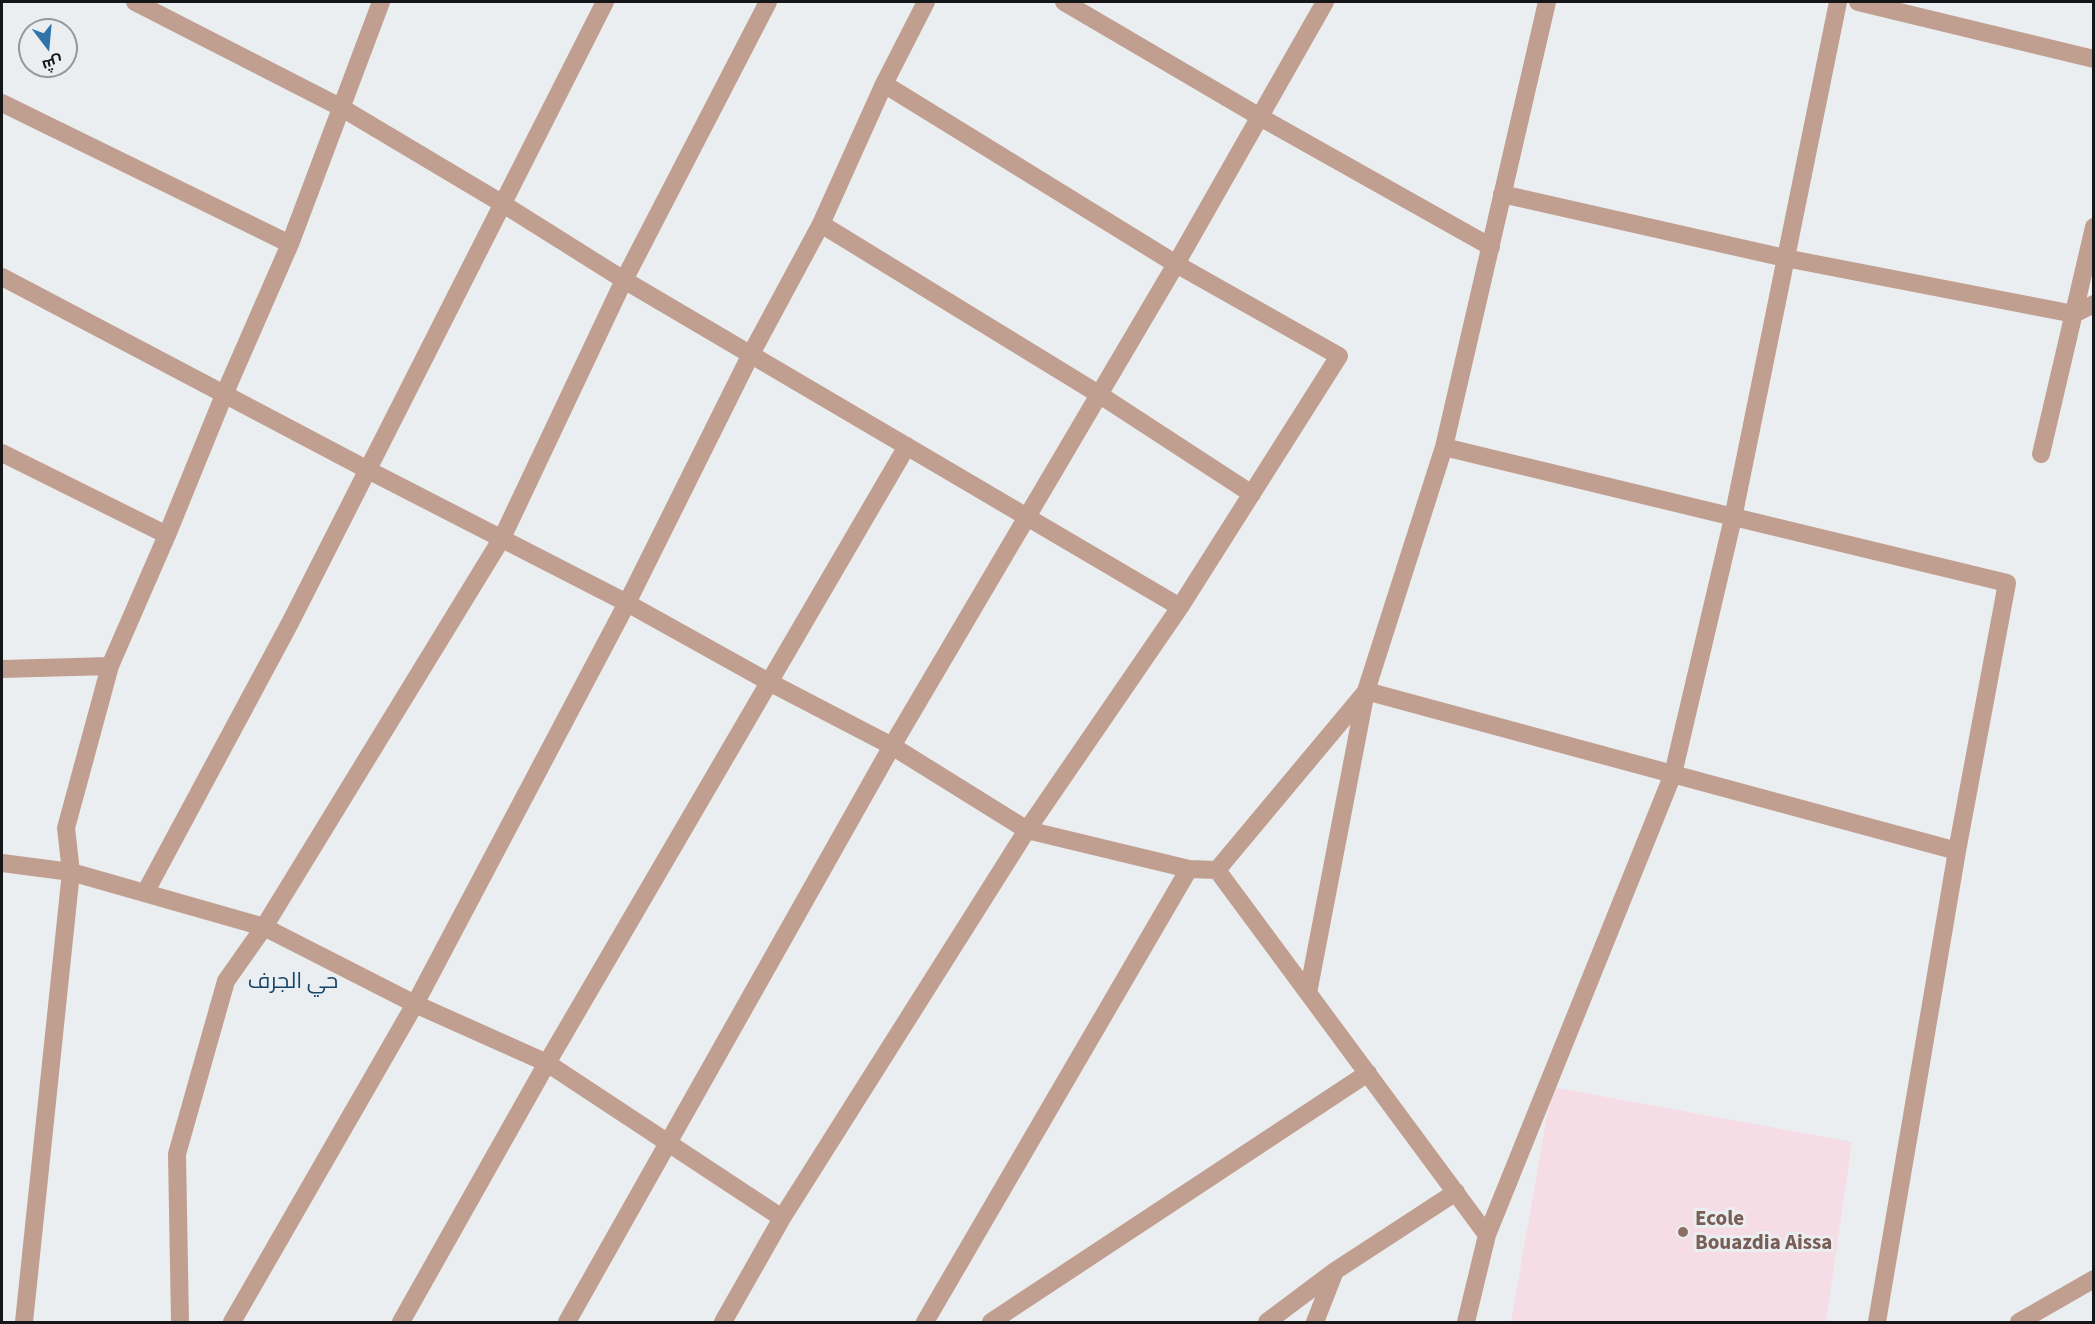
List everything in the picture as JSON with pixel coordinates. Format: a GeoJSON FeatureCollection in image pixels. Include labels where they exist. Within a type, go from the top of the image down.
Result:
{"type":"FeatureCollection","features":[{"type":"Feature","properties":{"kind":"street"},"geometry":{"type":"LineString","coordinates":[[135,2],[342,108],[503,204],[624,280],[1180,607]]}},
{"type":"Feature","properties":{"kind":"street"},"geometry":{"type":"LineString","coordinates":[[24,1323],[71,872],[66,828],[110,666],[290,244],[381,2]]}},
{"type":"Feature","properties":{"kind":"street"},"geometry":{"type":"LineString","coordinates":[[145,893],[290,623],[605,2]]}},
{"type":"Feature","properties":{"kind":"street"},"geometry":{"type":"LineString","coordinates":[[180,1323],[177,1154],[226,981],[264,927],[502,538],[624,280],[768,2]]}},
{"type":"Feature","properties":{"kind":"street"},"geometry":{"type":"LineString","coordinates":[[232,1323],[415,1004],[627,603],[751,354],[820,224],[884,84],[926,2]]}},
{"type":"Feature","properties":{"kind":"street"},"geometry":{"type":"LineString","coordinates":[[1064,2],[1260,117],[1491,247]]}},
{"type":"Feature","properties":{"kind":"street"},"geometry":{"type":"LineString","coordinates":[[567,1323],[892,746],[1100,395],[1325,2]]}},
{"type":"Feature","properties":{"kind":"street"},"geometry":{"type":"LineString","coordinates":[[1308,993],[1366,692],[1444,447],[1547,2]]}},
{"type":"Feature","properties":{"kind":"street"},"geometry":{"type":"LineString","coordinates":[[1466,1323],[1488,1235],[1672,774],[1733,518],[1838,2]]}},
{"type":"Feature","properties":{"kind":"street"},"geometry":{"type":"LineString","coordinates":[[1858,2],[2094,59]]}},
{"type":"Feature","properties":{"kind":"street"},"geometry":{"type":"LineString","coordinates":[[723,1323],[782,1218],[1027,830],[1180,607],[1340,356],[1176,264],[884,84]]}},
{"type":"Feature","properties":{"kind":"street"},"geometry":{"type":"LineString","coordinates":[[2,103],[290,244]]}},
{"type":"Feature","properties":{"kind":"street"},"geometry":{"type":"LineString","coordinates":[[1503,194],[1785,258],[2074,314],[2094,304]]}},
{"type":"Feature","properties":{"kind":"street"},"geometry":{"type":"LineString","coordinates":[[820,224],[1100,395],[1252,494]]}},
{"type":"Feature","properties":{"kind":"street"},"geometry":{"type":"LineString","coordinates":[[2041,454],[2094,227]]}},
{"type":"Feature","properties":{"kind":"street"},"geometry":{"type":"LineString","coordinates":[[2,277],[224,395],[627,603],[769,682],[892,746],[1027,830],[1189,869],[1217,870]]}},
{"type":"Feature","properties":{"kind":"street"},"geometry":{"type":"LineString","coordinates":[[401,1323],[546,1063],[907,446]]}},
{"type":"Feature","properties":{"kind":"street"},"geometry":{"type":"LineString","coordinates":[[1444,447],[2007,583],[1958,851],[1877,1323]]}},
{"type":"Feature","properties":{"kind":"street"},"geometry":{"type":"LineString","coordinates":[[2,453],[167,535]]}},
{"type":"Feature","properties":{"kind":"street"},"geometry":{"type":"LineString","coordinates":[[2,669],[110,666]]}},
{"type":"Feature","properties":{"kind":"street"},"geometry":{"type":"LineString","coordinates":[[1366,692],[1958,851]]}},
{"type":"Feature","properties":{"kind":"street"},"geometry":{"type":"LineString","coordinates":[[1217,870],[1366,692]]}},
{"type":"Feature","properties":{"kind":"street"},"geometry":{"type":"LineString","coordinates":[[2,863],[71,872],[264,927],[415,1004],[546,1063],[782,1218]]}},
{"type":"Feature","properties":{"kind":"street"},"geometry":{"type":"LineString","coordinates":[[925,1323],[1189,869]]}},
{"type":"Feature","properties":{"kind":"street"},"geometry":{"type":"LineString","coordinates":[[1217,870],[1488,1235]]}},
{"type":"Feature","properties":{"kind":"street"},"geometry":{"type":"LineString","coordinates":[[991,1323],[1368,1073]]}},
{"type":"Feature","properties":{"kind":"street"},"geometry":{"type":"LineString","coordinates":[[1267,1323],[1335,1271],[1456,1192]]}},
{"type":"Feature","properties":{"kind":"street"},"geometry":{"type":"LineString","coordinates":[[1315,1323],[1335,1271]]}},
{"type":"Feature","properties":{"kind":"street"},"geometry":{"type":"LineString","coordinates":[[2019,1323],[2094,1279]]}},
{"type":"Feature","properties":{"kind":"shaded area","name":"Ecole Bouazdia Aissa"},"geometry":{"type":"Polygon","coordinates":[[[1552,1087],[1852,1142],[1826,1322],[1511,1322],[1552,1087]]]}},
{"type":"Feature","properties":{"kind":"place","name":"Ecole Bouazdia Aissa"},"geometry":{"type":"Point","coordinates":[1683,1232]}},
{"type":"Feature","properties":{"kind":"district","name":"حي الجرف"},"geometry":{"type":"Point","coordinates":[293,983]}}]}
